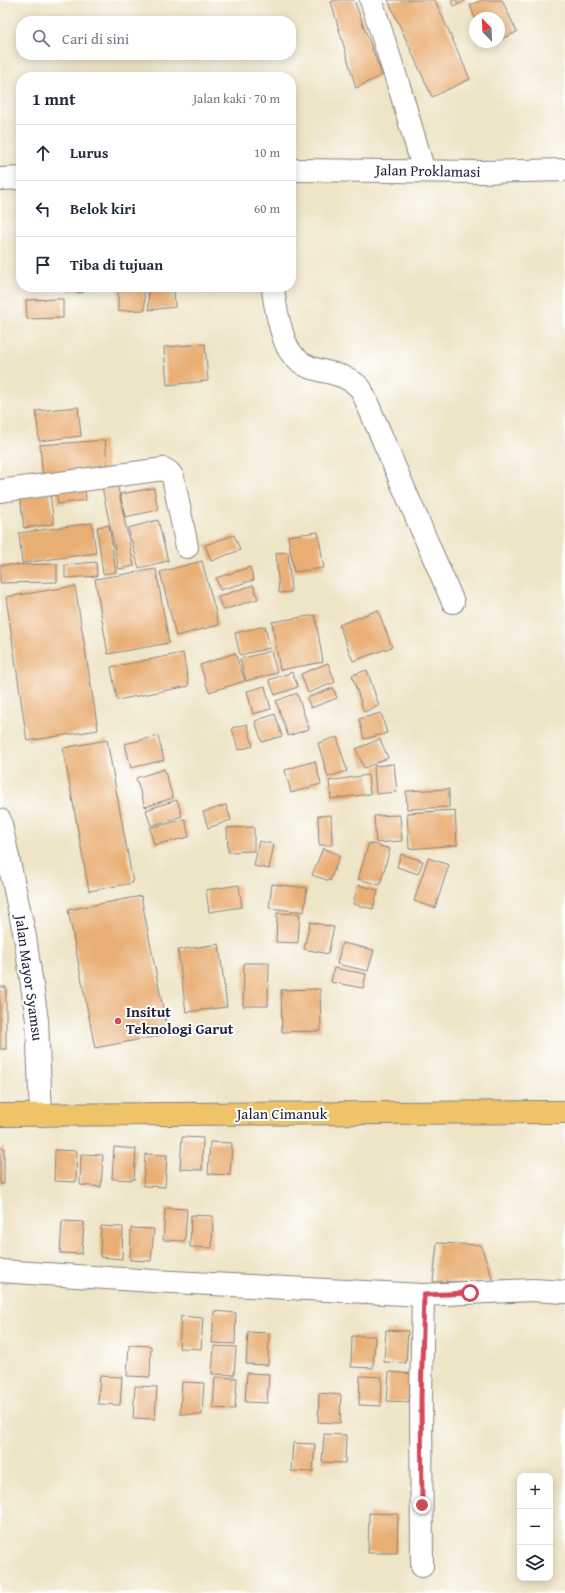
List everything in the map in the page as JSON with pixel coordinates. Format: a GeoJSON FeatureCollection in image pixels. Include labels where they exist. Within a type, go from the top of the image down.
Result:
{"type":"FeatureCollection","features":[{"type":"Feature","properties":{"kind":"main road","name":"Jalan Cimanuk"},"geometry":{"type":"LineString","coordinates":[[0,1115],[565,1112]]}},
{"type":"Feature","properties":{"kind":"street"},"geometry":{"type":"LineString","coordinates":[[371,0],[424,171]]}},
{"type":"Feature","properties":{"kind":"street","name":"Jalan Proklamasi"},"geometry":{"type":"LineString","coordinates":[[296,170],[481,172],[565,170]]}},
{"type":"Feature","properties":{"kind":"street"},"geometry":{"type":"LineString","coordinates":[[0,179],[16,178]]}},
{"type":"Feature","properties":{"kind":"street"},"geometry":{"type":"LineString","coordinates":[[273,292],[281,331],[291,354],[308,367],[347,377],[361,389],[453,602]]}},
{"type":"Feature","properties":{"kind":"street"},"geometry":{"type":"LineString","coordinates":[[0,491],[164,469],[169,472],[172,478],[187,547]]}},
{"type":"Feature","properties":{"kind":"street","name":"Jalan Mayor Syamsu"},"geometry":{"type":"LineString","coordinates":[[0,820],[25,938],[38,1020],[41,1115]]}},
{"type":"Feature","properties":{"kind":"street"},"geometry":{"type":"LineString","coordinates":[[0,1271],[153,1282],[424,1295],[533,1290],[565,1292]]}},
{"type":"Feature","properties":{"kind":"street"},"geometry":{"type":"LineString","coordinates":[[422,1566],[421,1398],[424,1295]]}},
{"type":"Feature","properties":{"kind":"building"},"geometry":{"type":"Polygon","coordinates":[[[336,0],[354,0],[382,75],[356,88],[331,2],[336,0]]]}},
{"type":"Feature","properties":{"kind":"building"},"geometry":{"type":"Polygon","coordinates":[[[388,0],[435,0],[470,79],[432,97],[388,0]]]}},
{"type":"Feature","properties":{"kind":"building"},"geometry":{"type":"Polygon","coordinates":[[[451,0],[467,0],[454,6],[451,0]]]}},
{"type":"Feature","properties":{"kind":"building"},"geometry":{"type":"Polygon","coordinates":[[[482,0],[502,0],[517,32],[505,37],[505,12],[473,12],[470,5],[482,0]]]}},
{"type":"Feature","properties":{"kind":"building"},"geometry":{"type":"Polygon","coordinates":[[[118,292],[144,292],[145,310],[118,311],[118,292]]]}},
{"type":"Feature","properties":{"kind":"building"},"geometry":{"type":"Polygon","coordinates":[[[148,292],[174,292],[175,307],[149,310],[148,292]]]}},
{"type":"Feature","properties":{"kind":"building"},"geometry":{"type":"Polygon","coordinates":[[[63,299],[63,318],[27,319],[26,300],[63,299]]]}},
{"type":"Feature","properties":{"kind":"building"},"geometry":{"type":"Polygon","coordinates":[[[205,344],[208,381],[167,385],[164,347],[205,344]]]}},
{"type":"Feature","properties":{"kind":"building"},"geometry":{"type":"Polygon","coordinates":[[[78,407],[81,436],[39,441],[36,411],[78,407]]]}},
{"type":"Feature","properties":{"kind":"building"},"geometry":{"type":"Polygon","coordinates":[[[105,440],[108,474],[43,480],[40,445],[105,440]]]}},
{"type":"Feature","properties":{"kind":"building"},"geometry":{"type":"Polygon","coordinates":[[[117,483],[134,566],[119,569],[102,487],[117,483]]]}},
{"type":"Feature","properties":{"kind":"building"},"geometry":{"type":"Polygon","coordinates":[[[85,488],[86,500],[58,504],[56,491],[85,488]]]}},
{"type":"Feature","properties":{"kind":"building"},"geometry":{"type":"Polygon","coordinates":[[[154,488],[158,510],[125,517],[120,494],[154,488]]]}},
{"type":"Feature","properties":{"kind":"building"},"geometry":{"type":"Polygon","coordinates":[[[50,493],[54,524],[24,528],[20,497],[50,493]]]}},
{"type":"Feature","properties":{"kind":"building"},"geometry":{"type":"Polygon","coordinates":[[[158,520],[168,561],[139,568],[128,528],[158,520]]]}},
{"type":"Feature","properties":{"kind":"building"},"geometry":{"type":"Polygon","coordinates":[[[92,523],[96,553],[22,563],[19,533],[92,523]]]}},
{"type":"Feature","properties":{"kind":"building"},"geometry":{"type":"Polygon","coordinates":[[[109,525],[116,572],[103,574],[97,527],[109,525]]]}},
{"type":"Feature","properties":{"kind":"building"},"geometry":{"type":"Polygon","coordinates":[[[318,532],[324,568],[294,572],[288,536],[318,532]]]}},
{"type":"Feature","properties":{"kind":"building"},"geometry":{"type":"Polygon","coordinates":[[[234,535],[240,550],[211,561],[205,545],[234,535]]]}},
{"type":"Feature","properties":{"kind":"building"},"geometry":{"type":"Polygon","coordinates":[[[288,552],[291,592],[279,593],[276,553],[288,552]]]}},
{"type":"Feature","properties":{"kind":"building"},"geometry":{"type":"Polygon","coordinates":[[[202,561],[219,625],[176,636],[160,572],[202,561]]]}},
{"type":"Feature","properties":{"kind":"building"},"geometry":{"type":"Polygon","coordinates":[[[96,562],[97,576],[65,578],[65,565],[96,562]]]}},
{"type":"Feature","properties":{"kind":"building"},"geometry":{"type":"Polygon","coordinates":[[[57,564],[57,582],[0,583],[0,565],[57,564]]]}},
{"type":"Feature","properties":{"kind":"building"},"geometry":{"type":"Polygon","coordinates":[[[250,567],[254,580],[220,590],[216,578],[250,567]]]}},
{"type":"Feature","properties":{"kind":"building"},"geometry":{"type":"Polygon","coordinates":[[[156,569],[169,643],[108,654],[95,579],[156,569]]]}},
{"type":"Feature","properties":{"kind":"building"},"geometry":{"type":"Polygon","coordinates":[[[253,585],[258,599],[223,610],[218,597],[253,585]]]}},
{"type":"Feature","properties":{"kind":"building"},"geometry":{"type":"Polygon","coordinates":[[[75,586],[98,730],[27,741],[6,597],[75,586]]]}},
{"type":"Feature","properties":{"kind":"building"},"geometry":{"type":"Polygon","coordinates":[[[378,610],[392,647],[353,661],[339,625],[378,610]]]}},
{"type":"Feature","properties":{"kind":"building"},"geometry":{"type":"Polygon","coordinates":[[[315,615],[323,662],[280,670],[272,622],[315,615]]]}},
{"type":"Feature","properties":{"kind":"building"},"geometry":{"type":"Polygon","coordinates":[[[265,626],[270,648],[240,655],[235,633],[265,626]]]}},
{"type":"Feature","properties":{"kind":"building"},"geometry":{"type":"Polygon","coordinates":[[[271,651],[277,673],[246,681],[240,659],[271,651]]]}},
{"type":"Feature","properties":{"kind":"building"},"geometry":{"type":"Polygon","coordinates":[[[183,653],[189,686],[117,700],[111,667],[183,653]]]}},
{"type":"Feature","properties":{"kind":"building"},"geometry":{"type":"Polygon","coordinates":[[[235,653],[245,681],[209,692],[200,665],[235,653]]]}},
{"type":"Feature","properties":{"kind":"building"},"geometry":{"type":"Polygon","coordinates":[[[328,663],[335,682],[308,693],[301,674],[328,663]]]}},
{"type":"Feature","properties":{"kind":"building"},"geometry":{"type":"Polygon","coordinates":[[[367,670],[379,706],[364,712],[352,675],[367,670]]]}},
{"type":"Feature","properties":{"kind":"building"},"geometry":{"type":"Polygon","coordinates":[[[292,672],[298,687],[275,695],[269,680],[292,672]]]}},
{"type":"Feature","properties":{"kind":"building"},"geometry":{"type":"Polygon","coordinates":[[[265,686],[271,709],[253,714],[247,691],[265,686]]]}},
{"type":"Feature","properties":{"kind":"building"},"geometry":{"type":"Polygon","coordinates":[[[333,688],[337,698],[311,708],[307,698],[333,688]]]}},
{"type":"Feature","properties":{"kind":"building"},"geometry":{"type":"Polygon","coordinates":[[[297,693],[309,729],[288,736],[276,701],[297,693]]]}},
{"type":"Feature","properties":{"kind":"building"},"geometry":{"type":"Polygon","coordinates":[[[381,713],[387,733],[364,739],[359,719],[381,713]]]}},
{"type":"Feature","properties":{"kind":"building"},"geometry":{"type":"Polygon","coordinates":[[[275,714],[282,736],[262,742],[255,721],[275,714]]]}},
{"type":"Feature","properties":{"kind":"building"},"geometry":{"type":"Polygon","coordinates":[[[247,724],[253,746],[238,750],[232,728],[247,724]]]}},
{"type":"Feature","properties":{"kind":"building"},"geometry":{"type":"Polygon","coordinates":[[[158,736],[164,760],[131,768],[125,744],[158,736]]]}},
{"type":"Feature","properties":{"kind":"building"},"geometry":{"type":"Polygon","coordinates":[[[337,737],[347,771],[328,777],[318,743],[337,737]]]}},
{"type":"Feature","properties":{"kind":"building"},"geometry":{"type":"Polygon","coordinates":[[[380,739],[388,758],[364,768],[356,749],[380,739]]]}},
{"type":"Feature","properties":{"kind":"building"},"geometry":{"type":"Polygon","coordinates":[[[107,740],[133,883],[89,891],[63,748],[107,740]]]}},
{"type":"Feature","properties":{"kind":"building"},"geometry":{"type":"Polygon","coordinates":[[[315,761],[321,784],[291,793],[285,770],[315,761]]]}},
{"type":"Feature","properties":{"kind":"building"},"geometry":{"type":"Polygon","coordinates":[[[394,764],[397,792],[376,794],[374,766],[394,764]]]}},
{"type":"Feature","properties":{"kind":"building"},"geometry":{"type":"Polygon","coordinates":[[[164,769],[173,798],[145,807],[136,778],[164,769]]]}},
{"type":"Feature","properties":{"kind":"building"},"geometry":{"type":"Polygon","coordinates":[[[368,775],[370,794],[331,799],[329,781],[368,775]]]}},
{"type":"Feature","properties":{"kind":"building"},"geometry":{"type":"Polygon","coordinates":[[[449,789],[449,807],[407,809],[406,791],[449,789]]]}},
{"type":"Feature","properties":{"kind":"building"},"geometry":{"type":"Polygon","coordinates":[[[177,800],[182,816],[151,826],[146,810],[177,800]]]}},
{"type":"Feature","properties":{"kind":"building"},"geometry":{"type":"Polygon","coordinates":[[[226,805],[231,820],[208,828],[203,812],[226,805]]]}},
{"type":"Feature","properties":{"kind":"building"},"geometry":{"type":"Polygon","coordinates":[[[455,810],[457,845],[409,849],[407,813],[455,810]]]}},
{"type":"Feature","properties":{"kind":"building"},"geometry":{"type":"Polygon","coordinates":[[[331,815],[332,845],[319,845],[318,816],[331,815]]]}},
{"type":"Feature","properties":{"kind":"building"},"geometry":{"type":"Polygon","coordinates":[[[400,815],[402,841],[376,843],[374,816],[400,815]]]}},
{"type":"Feature","properties":{"kind":"building"},"geometry":{"type":"Polygon","coordinates":[[[185,819],[189,837],[154,845],[150,828],[185,819]]]}},
{"type":"Feature","properties":{"kind":"building"},"geometry":{"type":"Polygon","coordinates":[[[254,827],[254,851],[228,852],[227,828],[254,827]]]}},
{"type":"Feature","properties":{"kind":"building"},"geometry":{"type":"Polygon","coordinates":[[[259,841],[274,844],[269,869],[254,866],[259,841]]]}},
{"type":"Feature","properties":{"kind":"building"},"geometry":{"type":"Polygon","coordinates":[[[369,843],[390,849],[380,885],[358,879],[369,843]]]}},
{"type":"Feature","properties":{"kind":"building"},"geometry":{"type":"Polygon","coordinates":[[[323,848],[340,855],[330,881],[312,875],[323,848]]]}},
{"type":"Feature","properties":{"kind":"building"},"geometry":{"type":"Polygon","coordinates":[[[401,854],[423,861],[418,874],[397,867],[401,854]]]}},
{"type":"Feature","properties":{"kind":"building"},"geometry":{"type":"Polygon","coordinates":[[[428,858],[449,865],[435,908],[414,901],[428,858]]]}},
{"type":"Feature","properties":{"kind":"building"},"geometry":{"type":"Polygon","coordinates":[[[272,884],[307,888],[304,912],[269,908],[272,884]]]}},
{"type":"Feature","properties":{"kind":"building"},"geometry":{"type":"Polygon","coordinates":[[[239,885],[242,907],[209,912],[206,890],[239,885]]]}},
{"type":"Feature","properties":{"kind":"building"},"geometry":{"type":"Polygon","coordinates":[[[358,885],[378,890],[373,909],[353,904],[358,885]]]}},
{"type":"Feature","properties":{"kind":"building"},"geometry":{"type":"Polygon","coordinates":[[[141,896],[168,1034],[95,1048],[68,910],[141,896]]]}},
{"type":"Feature","properties":{"kind":"building"},"geometry":{"type":"Polygon","coordinates":[[[277,913],[300,914],[298,943],[276,942],[277,913]]]}},
{"type":"Feature","properties":{"kind":"building"},"geometry":{"type":"Polygon","coordinates":[[[310,922],[334,927],[328,954],[304,949],[310,922]]]}},
{"type":"Feature","properties":{"kind":"building"},"geometry":{"type":"Polygon","coordinates":[[[342,943],[374,950],[368,971],[337,964],[342,943]]]}},
{"type":"Feature","properties":{"kind":"building"},"geometry":{"type":"Polygon","coordinates":[[[219,944],[227,1007],[186,1012],[178,950],[219,944]]]}},
{"type":"Feature","properties":{"kind":"building"},"geometry":{"type":"Polygon","coordinates":[[[244,963],[269,963],[268,1006],[243,1006],[244,963]]]}},
{"type":"Feature","properties":{"kind":"building"},"geometry":{"type":"Polygon","coordinates":[[[334,968],[366,974],[363,988],[331,982],[334,968]]]}},
{"type":"Feature","properties":{"kind":"building"},"geometry":{"type":"Polygon","coordinates":[[[0,987],[6,987],[6,1049],[0,1049],[0,987]]]}},
{"type":"Feature","properties":{"kind":"building"},"geometry":{"type":"Polygon","coordinates":[[[320,989],[321,1031],[282,1032],[281,990],[320,989]]]}},
{"type":"Feature","properties":{"kind":"building"},"geometry":{"type":"Polygon","coordinates":[[[182,1137],[203,1138],[202,1170],[180,1169],[182,1137]]]}},
{"type":"Feature","properties":{"kind":"building"},"geometry":{"type":"Polygon","coordinates":[[[210,1142],[232,1143],[230,1175],[208,1174],[210,1142]]]}},
{"type":"Feature","properties":{"kind":"building"},"geometry":{"type":"Polygon","coordinates":[[[114,1147],[136,1149],[134,1180],[112,1179],[114,1147]]]}},
{"type":"Feature","properties":{"kind":"building"},"geometry":{"type":"Polygon","coordinates":[[[0,1148],[4,1148],[4,1184],[0,1184],[0,1148]]]}},
{"type":"Feature","properties":{"kind":"building"},"geometry":{"type":"Polygon","coordinates":[[[55,1150],[77,1151],[76,1182],[54,1181],[55,1150]]]}},
{"type":"Feature","properties":{"kind":"building"},"geometry":{"type":"Polygon","coordinates":[[[81,1154],[103,1155],[101,1187],[80,1185],[81,1154]]]}},
{"type":"Feature","properties":{"kind":"building"},"geometry":{"type":"Polygon","coordinates":[[[145,1154],[167,1155],[165,1187],[143,1186],[145,1154]]]}},
{"type":"Feature","properties":{"kind":"building"},"geometry":{"type":"Polygon","coordinates":[[[165,1208],[187,1209],[185,1241],[163,1240],[165,1208]]]}},
{"type":"Feature","properties":{"kind":"building"},"geometry":{"type":"Polygon","coordinates":[[[191,1215],[213,1216],[212,1248],[190,1247],[191,1215]]]}},
{"type":"Feature","properties":{"kind":"building"},"geometry":{"type":"Polygon","coordinates":[[[62,1221],[84,1222],[82,1254],[60,1253],[62,1221]]]}},
{"type":"Feature","properties":{"kind":"building"},"geometry":{"type":"Polygon","coordinates":[[[101,1226],[123,1227],[122,1259],[100,1257],[101,1226]]]}},
{"type":"Feature","properties":{"kind":"building"},"geometry":{"type":"Polygon","coordinates":[[[131,1228],[154,1229],[151,1261],[130,1260],[131,1228]]]}},
{"type":"Feature","properties":{"kind":"building"},"geometry":{"type":"Polygon","coordinates":[[[437,1243],[481,1245],[493,1281],[433,1282],[437,1243]]]}},
{"type":"Feature","properties":{"kind":"building"},"geometry":{"type":"Polygon","coordinates":[[[214,1311],[236,1313],[235,1344],[212,1343],[214,1311]]]}},
{"type":"Feature","properties":{"kind":"building"},"geometry":{"type":"Polygon","coordinates":[[[181,1316],[203,1318],[201,1349],[179,1348],[181,1316]]]}},
{"type":"Feature","properties":{"kind":"building"},"geometry":{"type":"Polygon","coordinates":[[[386,1330],[408,1331],[406,1363],[384,1362],[386,1330]]]}},
{"type":"Feature","properties":{"kind":"building"},"geometry":{"type":"Polygon","coordinates":[[[248,1332],[269,1333],[268,1365],[246,1364],[248,1332]]]}},
{"type":"Feature","properties":{"kind":"building"},"geometry":{"type":"Polygon","coordinates":[[[352,1336],[375,1336],[373,1368],[351,1367],[352,1336]]]}},
{"type":"Feature","properties":{"kind":"building"},"geometry":{"type":"Polygon","coordinates":[[[129,1345],[151,1346],[150,1377],[127,1376],[129,1345]]]}},
{"type":"Feature","properties":{"kind":"building"},"geometry":{"type":"Polygon","coordinates":[[[214,1346],[236,1347],[234,1375],[212,1374],[214,1346]]]}},
{"type":"Feature","properties":{"kind":"building"},"geometry":{"type":"Polygon","coordinates":[[[389,1372],[411,1374],[409,1402],[387,1401],[389,1372]]]}},
{"type":"Feature","properties":{"kind":"building"},"geometry":{"type":"Polygon","coordinates":[[[247,1373],[269,1374],[267,1403],[245,1402],[247,1373]]]}},
{"type":"Feature","properties":{"kind":"building"},"geometry":{"type":"Polygon","coordinates":[[[100,1376],[122,1377],[120,1405],[98,1404],[100,1376]]]}},
{"type":"Feature","properties":{"kind":"building"},"geometry":{"type":"Polygon","coordinates":[[[360,1376],[382,1377],[381,1406],[359,1405],[360,1376]]]}},
{"type":"Feature","properties":{"kind":"building"},"geometry":{"type":"Polygon","coordinates":[[[215,1377],[237,1378],[235,1409],[213,1408],[215,1377]]]}},
{"type":"Feature","properties":{"kind":"building"},"geometry":{"type":"Polygon","coordinates":[[[182,1382],[204,1383],[202,1415],[180,1414],[182,1382]]]}},
{"type":"Feature","properties":{"kind":"building"},"geometry":{"type":"Polygon","coordinates":[[[135,1386],[157,1387],[155,1419],[133,1418],[135,1386]]]}},
{"type":"Feature","properties":{"kind":"building"},"geometry":{"type":"Polygon","coordinates":[[[319,1393],[341,1395],[340,1423],[318,1422],[319,1393]]]}},
{"type":"Feature","properties":{"kind":"building"},"geometry":{"type":"Polygon","coordinates":[[[324,1434],[346,1435],[345,1463],[322,1462],[324,1434]]]}},
{"type":"Feature","properties":{"kind":"building"},"geometry":{"type":"Polygon","coordinates":[[[293,1443],[315,1444],[313,1472],[291,1471],[293,1443]]]}},
{"type":"Feature","properties":{"kind":"building"},"geometry":{"type":"Polygon","coordinates":[[[369,1513],[398,1514],[397,1553],[368,1553],[369,1513]]]}},
{"type":"Feature","properties":{"kind":"place","name":"Insitut Teknologi Garut"},"geometry":{"type":"Point","coordinates":[118,1021]}},
{"type":"Feature","properties":{"kind":"route"},"geometry":{"type":"LineString","coordinates":[[422,1505],[421,1398],[424,1295],[470,1293]]}}]}
